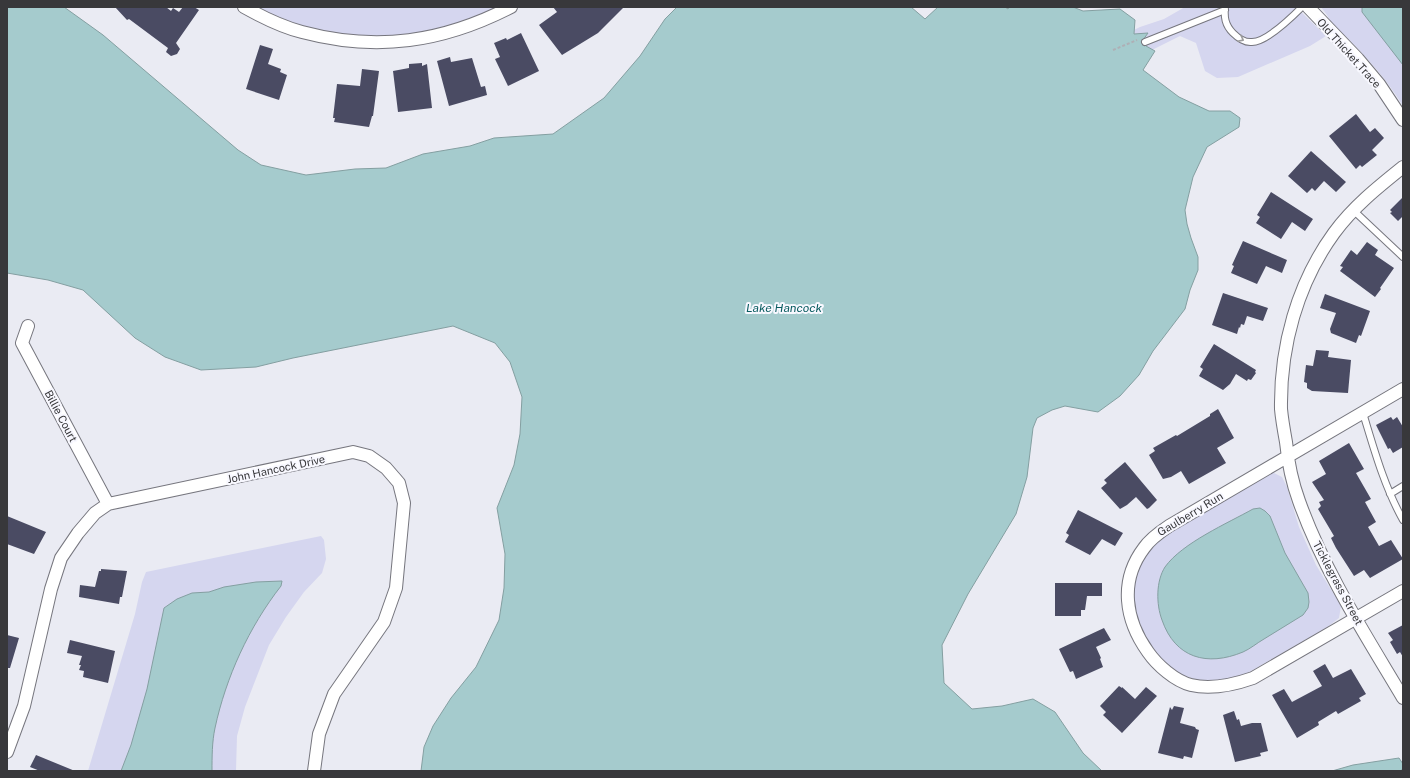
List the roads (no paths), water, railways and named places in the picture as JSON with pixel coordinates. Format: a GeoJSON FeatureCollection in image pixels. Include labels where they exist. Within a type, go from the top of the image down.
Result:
{"type":"FeatureCollection","features":[{"type":"Feature","properties":{"kind":"street"},"geometry":{"type":"LineString","coordinates":[[244,7],[268,20],[301,32],[334,39],[364,42],[400,42],[462,29],[511,7]]}},
{"type":"Feature","properties":{"kind":"street","name":"Old Thicket Trace"},"geometry":{"type":"LineString","coordinates":[[1308,7],[1358,59],[1379,84],[1403,120]]}},
{"type":"Feature","properties":{"kind":"street","name":"Ticklegrass Street"},"geometry":{"type":"LineString","coordinates":[[1403,166],[1353,210],[1321,252],[1299,299],[1289,329],[1284,353],[1281,382],[1281,411],[1288,457],[1298,500],[1328,568],[1403,698]]}},
{"type":"Feature","properties":{"kind":"street","name":"Billie Court"},"geometry":{"type":"LineString","coordinates":[[28,326],[22,343],[108,504]]}},
{"type":"Feature","properties":{"kind":"street","name":"Gaulberry Run"},"geometry":{"type":"LineString","coordinates":[[1403,389],[1154,536],[1144,547],[1135,561],[1130,576],[1128,609],[1134,627],[1142,643],[1155,661],[1169,674],[1190,685],[1211,688],[1234,685],[1253,678],[1403,591]]}},
{"type":"Feature","properties":{"kind":"street","name":"John Hancock Drive"},"geometry":{"type":"LineString","coordinates":[[7,752],[24,706],[51,589],[61,558],[78,533],[95,513],[108,504],[354,452],[369,456],[386,468],[399,483],[404,503],[396,588],[384,622],[334,694],[319,734],[314,771]]}},
{"type":"Feature","properties":{"kind":"lane"},"geometry":{"type":"LineString","coordinates":[[1145,42],[1225,8],[1225,22],[1230,30],[1237,38],[1245,42],[1253,42],[1260,40],[1288,22],[1302,7]]}},
{"type":"Feature","properties":{"kind":"lane"},"geometry":{"type":"LineString","coordinates":[[1353,210],[1403,257]]}},
{"type":"Feature","properties":{"kind":"lane"},"geometry":{"type":"LineString","coordinates":[[1363,413],[1390,494],[1403,520]]}},
{"type":"Feature","properties":{"kind":"lane"},"geometry":{"type":"LineString","coordinates":[[1390,494],[1403,486]]}},
{"type":"Feature","properties":{"kind":"water","name":"Lake Hancock"},"geometry":{"type":"Polygon","coordinates":[[[7,7],[64,7],[103,35],[238,150],[261,165],[306,175],[355,169],[386,168],[423,154],[470,146],[494,138],[553,134],[604,98],[640,56],[665,19],[677,7],[911,7],[925,19],[938,7],[1005,7],[1008,9],[1009,7],[1073,7],[1083,11],[1120,9],[1135,20],[1134,34],[1148,33],[1143,40],[1146,46],[1155,51],[1143,70],[1179,97],[1209,111],[1230,111],[1240,118],[1239,127],[1207,147],[1193,177],[1185,210],[1187,224],[1198,257],[1198,270],[1190,290],[1185,309],[1153,351],[1139,375],[1120,396],[1098,412],[1065,406],[1052,410],[1037,418],[1033,428],[1027,477],[1016,514],[968,594],[942,645],[944,683],[972,709],[1002,706],[1033,699],[1055,712],[1083,753],[1102,771],[421,771],[424,747],[433,726],[451,698],[476,667],[499,620],[504,588],[505,554],[497,508],[514,465],[520,434],[522,397],[510,362],[495,343],[453,326],[293,358],[256,367],[201,370],[165,357],[135,338],[83,290],[48,280],[7,273],[7,7]]]}},
{"type":"Feature","properties":{"kind":"water"},"geometry":{"type":"Polygon","coordinates":[[[1362,7],[1403,7],[1403,65],[1362,12],[1362,7]]]}},
{"type":"Feature","properties":{"kind":"water"},"geometry":{"type":"Polygon","coordinates":[[[1260,508],[1270,516],[1285,553],[1308,593],[1308,608],[1303,615],[1243,652],[1217,659],[1194,656],[1184,651],[1175,643],[1162,620],[1158,593],[1162,573],[1173,558],[1194,542],[1253,509],[1260,508]]]}},
{"type":"Feature","properties":{"kind":"water"},"geometry":{"type":"Polygon","coordinates":[[[282,581],[281,586],[259,618],[240,653],[225,690],[215,728],[212,771],[121,771],[131,745],[147,689],[164,608],[177,599],[192,593],[209,592],[224,587],[256,582],[282,581]]]}},
{"type":"Feature","properties":{"kind":"water"},"geometry":{"type":"Polygon","coordinates":[[[1399,758],[1403,764],[1403,769],[1400,771],[1332,771],[1353,765],[1399,758]]]}}]}
